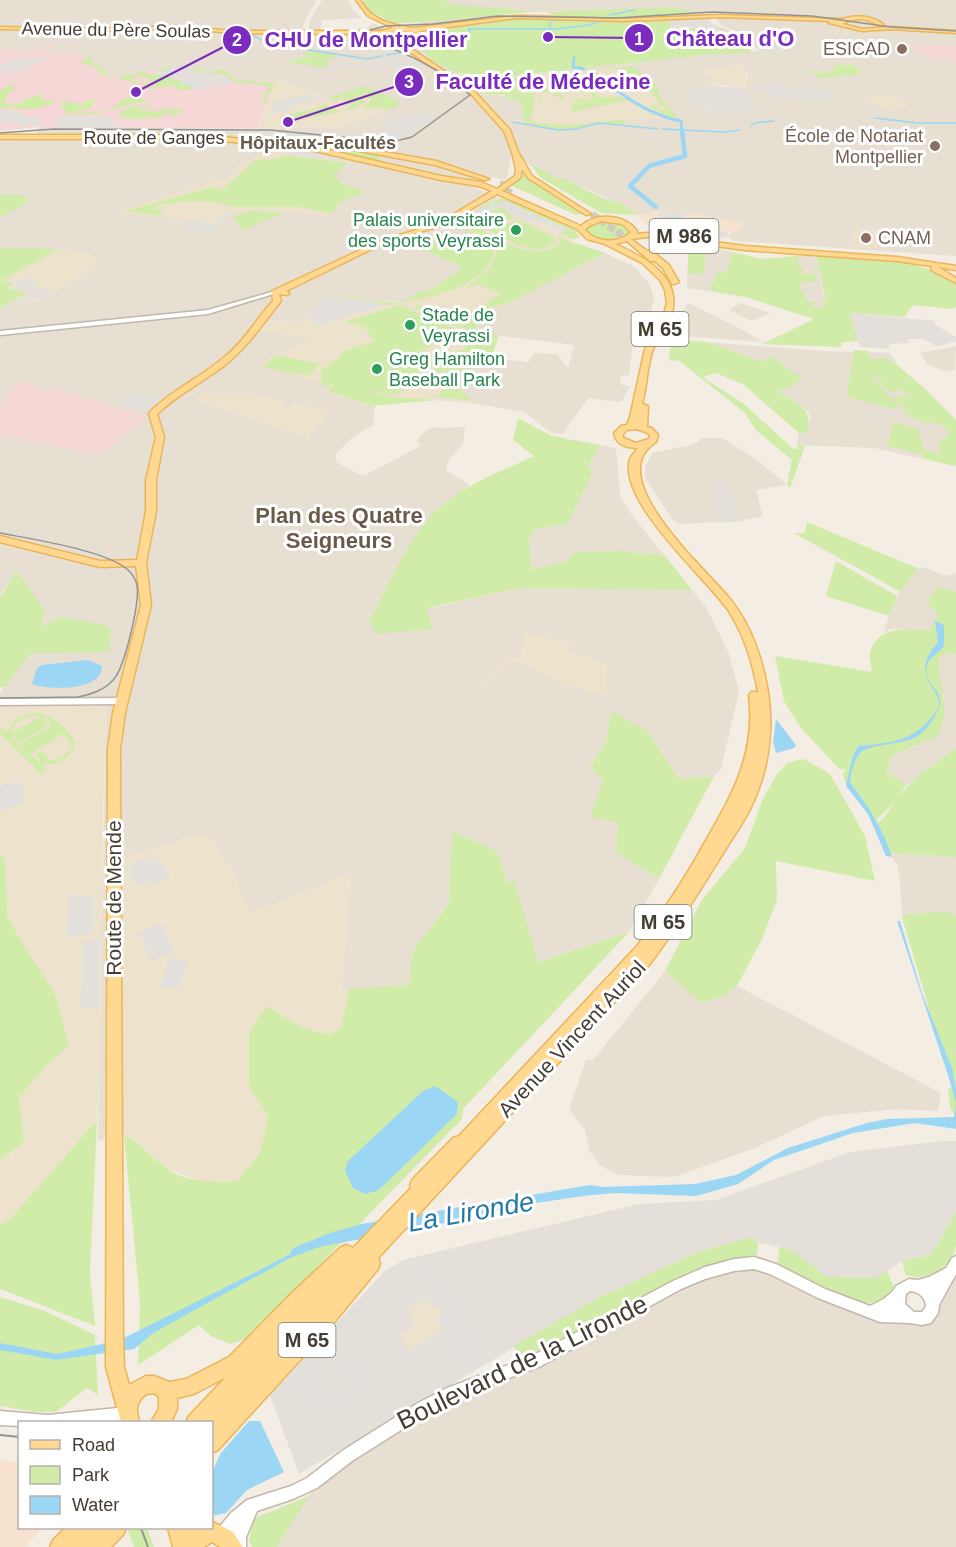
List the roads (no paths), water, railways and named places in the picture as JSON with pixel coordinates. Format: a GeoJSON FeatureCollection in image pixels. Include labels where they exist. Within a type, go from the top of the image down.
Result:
{"type":"FeatureCollection","features":[{"type":"Feature","properties":{"kind":"main road"},"geometry":{"type":"LineString","coordinates":[[356,0],[361,12],[383,28],[381,34]]}},
{"type":"Feature","properties":{"kind":"main road"},"geometry":{"type":"LineString","coordinates":[[356,0],[368,15],[401,29],[423,33],[435,27]]}},
{"type":"Feature","properties":{"kind":"main road"},"geometry":{"type":"LineString","coordinates":[[412,30],[509,17],[600,19],[726,16],[841,22],[868,19],[881,27]]}},
{"type":"Feature","properties":{"kind":"main road"},"geometry":{"type":"LineString","coordinates":[[339,32],[367,29],[372,20]]}},
{"type":"Feature","properties":{"kind":"main road"},"geometry":{"type":"LineString","coordinates":[[841,22],[857,30],[881,27],[956,32]]}},
{"type":"Feature","properties":{"kind":"main road","name":"Avenue du Père Soulas"},"geometry":{"type":"LineString","coordinates":[[0,28],[96,30],[179,27],[240,32],[381,34]]}},
{"type":"Feature","properties":{"kind":"main road"},"geometry":{"type":"LineString","coordinates":[[381,34],[401,29]]}},
{"type":"Feature","properties":{"kind":"main road"},"geometry":{"type":"LineString","coordinates":[[396,44],[416,42],[424,38],[423,33]]}},
{"type":"Feature","properties":{"kind":"main road"},"geometry":{"type":"LineString","coordinates":[[381,34],[451,74],[473,93],[507,130],[526,173],[535,182],[591,216]]}},
{"type":"Feature","properties":{"kind":"main road"},"geometry":{"type":"LineString","coordinates":[[416,42],[417,49],[425,57],[451,74],[508,123],[529,168],[538,180],[591,216]]}},
{"type":"Feature","properties":{"kind":"main road"},"geometry":{"type":"LineString","coordinates":[[58,137],[126,136],[128,130],[226,133],[329,145],[464,170],[573,218],[591,216],[624,222],[663,277]]}},
{"type":"Feature","properties":{"kind":"main road","name":"Route de Ganges"},"geometry":{"type":"LineString","coordinates":[[0,136],[128,130]]}},
{"type":"Feature","properties":{"kind":"main road","name":"Route de Ganges"},"geometry":{"type":"LineString","coordinates":[[0,136],[187,136],[257,141],[336,153],[441,178],[501,186],[513,196],[546,209],[561,220],[582,229]]}},
{"type":"Feature","properties":{"kind":"main road"},"geometry":{"type":"LineString","coordinates":[[478,204],[515,175],[517,164],[515,152]]}},
{"type":"Feature","properties":{"kind":"main road"},"geometry":{"type":"LineString","coordinates":[[529,168],[541,180],[610,220]]}},
{"type":"Feature","properties":{"kind":"main road"},"geometry":{"type":"LineString","coordinates":[[281,293],[298,282],[382,242],[441,224],[493,198],[513,196]]}},
{"type":"Feature","properties":{"kind":"main road"},"geometry":{"type":"LineString","coordinates":[[591,216],[582,229],[587,237],[643,260],[663,277]]}},
{"type":"Feature","properties":{"kind":"main road","name":"M 986"},"geometry":{"type":"LineString","coordinates":[[632,236],[647,235],[764,250],[953,262]]}},
{"type":"Feature","properties":{"kind":"main road"},"geometry":{"type":"LineString","coordinates":[[601,241],[620,241],[632,236]]}},
{"type":"Feature","properties":{"kind":"main road","name":"M 986"},"geometry":{"type":"LineString","coordinates":[[632,236],[953,262]]}},
{"type":"Feature","properties":{"kind":"main road","name":"M 65"},"geometry":{"type":"LineString","coordinates":[[632,236],[633,241],[650,252],[666,267],[674,279],[675,286],[676,312],[654,352],[643,414],[643,427]]}},
{"type":"Feature","properties":{"kind":"main road","name":"M 65"},"geometry":{"type":"LineString","coordinates":[[632,236],[675,286]]}},
{"type":"Feature","properties":{"kind":"main road"},"geometry":{"type":"LineString","coordinates":[[650,252],[640,244],[643,239],[652,237],[682,240]]}},
{"type":"Feature","properties":{"kind":"main road","name":"M 986"},"geometry":{"type":"LineString","coordinates":[[798,249],[863,251],[953,262]]}},
{"type":"Feature","properties":{"kind":"main road"},"geometry":{"type":"LineString","coordinates":[[874,257],[924,265],[956,281]]}},
{"type":"Feature","properties":{"kind":"main road","name":"M 65"},"geometry":{"type":"LineString","coordinates":[[631,426],[636,414],[648,352],[667,317],[670,306],[670,290],[663,277]]}},
{"type":"Feature","properties":{"kind":"main road","name":"Route de Mende"},"geometry":{"type":"LineString","coordinates":[[128,1417],[114,1356],[114,748],[122,701],[146,605],[141,564],[151,511],[151,480],[160,444],[159,429],[153,414],[164,402],[230,357],[272,314],[281,293]]}},
{"type":"Feature","properties":{"kind":"main road"},"geometry":{"type":"LineString","coordinates":[[628,444],[646,444],[653,440],[654,435],[643,427],[631,426]]}},
{"type":"Feature","properties":{"kind":"main road","name":"Avenue Vincent Auriol"},"geometry":{"type":"LineString","coordinates":[[390,1226],[517,1084],[629,966],[661,926],[735,802],[748,771],[757,708],[744,649],[719,602],[635,501],[629,484],[628,444],[619,439],[618,433],[621,429],[631,426]]}},
{"type":"Feature","properties":{"kind":"main road","name":"Avenue Vincent Auriol"},"geometry":{"type":"LineString","coordinates":[[390,1226],[416,1210],[518,1105],[582,1029],[644,961],[692,895],[751,793],[764,737],[766,713],[754,655],[737,617],[707,576],[673,540],[644,503],[634,481],[634,463],[638,450],[646,444]]}},
{"type":"Feature","properties":{"kind":"main road"},"geometry":{"type":"LineString","coordinates":[[0,539],[100,564],[141,564]]}},
{"type":"Feature","properties":{"kind":"main road","name":"M 65"},"geometry":{"type":"LineString","coordinates":[[166,1391],[188,1388],[235,1363],[298,1298],[390,1226]]}},
{"type":"Feature","properties":{"kind":"main road","name":"M 65"},"geometry":{"type":"LineString","coordinates":[[196,1421],[362,1249],[390,1226]]}},
{"type":"Feature","properties":{"kind":"main road","name":"M 65"},"geometry":{"type":"LineString","coordinates":[[213,1443],[326,1318],[390,1226]]}},
{"type":"Feature","properties":{"kind":"main road","name":"M 65"},"geometry":{"type":"LineString","coordinates":[[213,1423],[362,1249]]}},
{"type":"Feature","properties":{"kind":"main road"},"geometry":{"type":"LineString","coordinates":[[119,1380],[138,1388]]}},
{"type":"Feature","properties":{"kind":"main road"},"geometry":{"type":"LineString","coordinates":[[128,1417],[129,1400],[138,1388],[157,1384],[166,1391],[169,1398],[165,1419]]}},
{"type":"Feature","properties":{"kind":"main road"},"geometry":{"type":"LineString","coordinates":[[60,1547],[75,1529]]}},
{"type":"Feature","properties":{"kind":"main road"},"geometry":{"type":"LineString","coordinates":[[77,1547],[94,1529]]}},
{"type":"Feature","properties":{"kind":"main road"},"geometry":{"type":"LineString","coordinates":[[97,1547],[114,1529]]}},
{"type":"Feature","properties":{"kind":"main road"},"geometry":{"type":"LineString","coordinates":[[179,1529],[191,1540],[213,1533],[227,1541]]}},
{"type":"Feature","properties":{"kind":"street"},"geometry":{"type":"LineString","coordinates":[[2,332],[208,312],[281,293]]}},
{"type":"Feature","properties":{"kind":"street"},"geometry":{"type":"LineString","coordinates":[[0,702],[122,701]]}},
{"type":"Feature","properties":{"kind":"street","name":"Boulevard de la Lironde"},"geometry":{"type":"LineString","coordinates":[[227,1541],[228,1526],[252,1505],[293,1492],[312,1483],[347,1455],[391,1426],[452,1393],[536,1361],[677,1285],[705,1273],[734,1265],[753,1263],[772,1268],[822,1294],[880,1316],[910,1317]]}},
{"type":"Feature","properties":{"kind":"street"},"geometry":{"type":"LineString","coordinates":[[870,1312],[888,1303],[904,1286],[932,1283],[953,1267]]}},
{"type":"Feature","properties":{"kind":"street"},"geometry":{"type":"LineString","coordinates":[[898,1295],[899,1305],[910,1317],[920,1320],[926,1318],[932,1312],[933,1303],[953,1267]]}},
{"type":"Feature","properties":{"kind":"street"},"geometry":{"type":"LineString","coordinates":[[919,1286],[928,1293],[933,1303]]}},
{"type":"Feature","properties":{"kind":"street"},"geometry":{"type":"LineString","coordinates":[[64,1421],[128,1417]]}},
{"type":"Feature","properties":{"kind":"street"},"geometry":{"type":"LineString","coordinates":[[0,1418],[36,1421]]}},
{"type":"Feature","properties":{"kind":"street"},"geometry":{"type":"LineString","coordinates":[[239,1547],[239,1537],[252,1505]]}},
{"type":"Feature","properties":{"kind":"water"},"geometry":{"type":"Polygon","coordinates":[[[935,621],[944,625],[944,646],[929,661],[926,672],[940,701],[938,710],[932,721],[916,737],[862,751],[851,775],[850,783],[874,818],[892,857],[886,856],[868,814],[846,786],[852,759],[858,746],[897,740],[915,733],[938,708],[936,693],[928,681],[925,669],[927,658],[938,642],[935,621]]]}},
{"type":"Feature","properties":{"kind":"water"},"geometry":{"type":"Polygon","coordinates":[[[88,660],[102,666],[100,674],[93,681],[84,685],[62,688],[32,684],[37,668],[42,665],[88,660]]]}},
{"type":"Feature","properties":{"kind":"water"},"geometry":{"type":"Polygon","coordinates":[[[776,719],[796,745],[794,748],[776,753],[773,742],[776,719]]]}},
{"type":"Feature","properties":{"kind":"water"},"geometry":{"type":"Polygon","coordinates":[[[897,921],[900,921],[922,993],[952,1068],[956,1103],[949,1078],[897,921]]]}},
{"type":"Feature","properties":{"kind":"water"},"geometry":{"type":"Polygon","coordinates":[[[435,1086],[458,1102],[457,1114],[379,1190],[365,1194],[353,1188],[345,1171],[348,1161],[423,1091],[435,1086]]]}},
{"type":"Feature","properties":{"kind":"water","name":"La Lironde"},"geometry":{"type":"Polygon","coordinates":[[[956,1103],[956,1129],[915,1123],[853,1133],[774,1160],[738,1184],[696,1196],[615,1193],[583,1196],[509,1207],[466,1219],[319,1247],[290,1258],[153,1333],[134,1349],[56,1360],[0,1350],[0,1343],[57,1354],[120,1340],[290,1254],[293,1248],[330,1233],[362,1224],[590,1185],[602,1187],[695,1184],[736,1175],[788,1148],[867,1123],[887,1119],[954,1117],[956,1103]]]}},
{"type":"Feature","properties":{"kind":"water"},"geometry":{"type":"Polygon","coordinates":[[[249,1421],[260,1421],[284,1472],[247,1490],[226,1513],[213,1516],[213,1470],[221,1453],[249,1421]]]}},
{"type":"Feature","properties":{"kind":"waterway"},"geometry":{"type":"LineString","coordinates":[[610,15],[635,10]]}},
{"type":"Feature","properties":{"kind":"waterway"},"geometry":{"type":"LineString","coordinates":[[550,28],[550,23],[554,19]]}},
{"type":"Feature","properties":{"kind":"waterway"},"geometry":{"type":"LineString","coordinates":[[566,19],[608,21]]}},
{"type":"Feature","properties":{"kind":"waterway"},"geometry":{"type":"LineString","coordinates":[[470,32],[468,29],[557,29],[589,25],[600,21]]}},
{"type":"Feature","properties":{"kind":"waterway"},"geometry":{"type":"LineString","coordinates":[[248,33],[270,44],[368,59],[382,56]]}},
{"type":"Feature","properties":{"kind":"waterway"},"geometry":{"type":"LineString","coordinates":[[445,45],[468,38]]}},
{"type":"Feature","properties":{"kind":"waterway"},"geometry":{"type":"LineString","coordinates":[[423,49],[443,45]]}},
{"type":"Feature","properties":{"kind":"waterway"},"geometry":{"type":"LineString","coordinates":[[386,55],[400,53]]}},
{"type":"Feature","properties":{"kind":"waterway"},"geometry":{"type":"LineString","coordinates":[[574,58],[573,67],[584,69]]}},
{"type":"Feature","properties":{"kind":"waterway"},"geometry":{"type":"LineString","coordinates":[[589,71],[645,108],[681,121],[682,133]]}},
{"type":"Feature","properties":{"kind":"waterway"},"geometry":{"type":"LineString","coordinates":[[875,118],[917,123],[956,123]]}},
{"type":"Feature","properties":{"kind":"waterway"},"geometry":{"type":"LineString","coordinates":[[751,126],[754,123],[774,121]]}},
{"type":"Feature","properties":{"kind":"waterway"},"geometry":{"type":"LineString","coordinates":[[513,122],[558,130],[576,129],[599,123],[658,129]]}},
{"type":"Feature","properties":{"kind":"waterway"},"geometry":{"type":"LineString","coordinates":[[663,129],[724,132],[740,130]]}},
{"type":"Feature","properties":{"kind":"waterway"},"geometry":{"type":"LineString","coordinates":[[656,207],[630,186],[649,166],[685,156],[682,131]]}},
{"type":"Feature","properties":{"kind":"tunnel"},"geometry":{"type":"LineString","coordinates":[[504,181],[503,188],[512,194]]}},
{"type":"Feature","properties":{"kind":"tunnel"},"geometry":{"type":"LineString","coordinates":[[592,214],[630,241]]}},
{"type":"Feature","properties":{"kind":"tram line"},"geometry":{"type":"LineString","coordinates":[[0,133],[54,129],[270,130],[392,142],[412,137],[470,95],[433,68],[406,54],[363,37],[370,30],[386,26],[433,24],[497,16],[617,18],[712,12],[812,16],[891,27],[956,31]]}},
{"type":"Feature","properties":{"kind":"tram line"},"geometry":{"type":"LineString","coordinates":[[0,533],[67,546],[103,557],[128,570],[137,585],[134,619],[127,648],[118,672],[107,686],[78,697],[0,698]]}},
{"type":"Feature","properties":{"kind":"tram line"},"geometry":{"type":"LineString","coordinates":[[0,1435],[18,1437]]}},
{"type":"Feature","properties":{"kind":"tram line"},"geometry":{"type":"LineString","coordinates":[[141,1529],[148,1547]]}},
{"type":"Feature","properties":{"kind":"place","name":"Château d'O"},"geometry":{"type":"Point","coordinates":[548,37]}},
{"type":"Feature","properties":{"kind":"place","name":"ESICAD"},"geometry":{"type":"Point","coordinates":[902,49]}},
{"type":"Feature","properties":{"kind":"place","name":"CHU de Montpellier"},"geometry":{"type":"Point","coordinates":[136,92]}},
{"type":"Feature","properties":{"kind":"place","name":"Faculté de Médecine"},"geometry":{"type":"Point","coordinates":[288,122]}},
{"type":"Feature","properties":{"kind":"place","name":"École de Notariat Montpellier"},"geometry":{"type":"Point","coordinates":[935,146]}},
{"type":"Feature","properties":{"kind":"place","name":"Palais universitaire des sports Veyrassi"},"geometry":{"type":"Point","coordinates":[516,230]}},
{"type":"Feature","properties":{"kind":"place","name":"CNAM"},"geometry":{"type":"Point","coordinates":[866,238]}},
{"type":"Feature","properties":{"kind":"place","name":"Stade de Veyrassi"},"geometry":{"type":"Point","coordinates":[410,325]}},
{"type":"Feature","properties":{"kind":"place","name":"Greg Hamilton Baseball Park"},"geometry":{"type":"Point","coordinates":[377,369]}},
{"type":"Feature","properties":{"kind":"district","name":"Hôpitaux-Facultés"},"geometry":{"type":"Point","coordinates":[318,143]}},
{"type":"Feature","properties":{"kind":"district","name":"Plan des Quatre Seigneurs"},"geometry":{"type":"Point","coordinates":[339,528]}}]}
